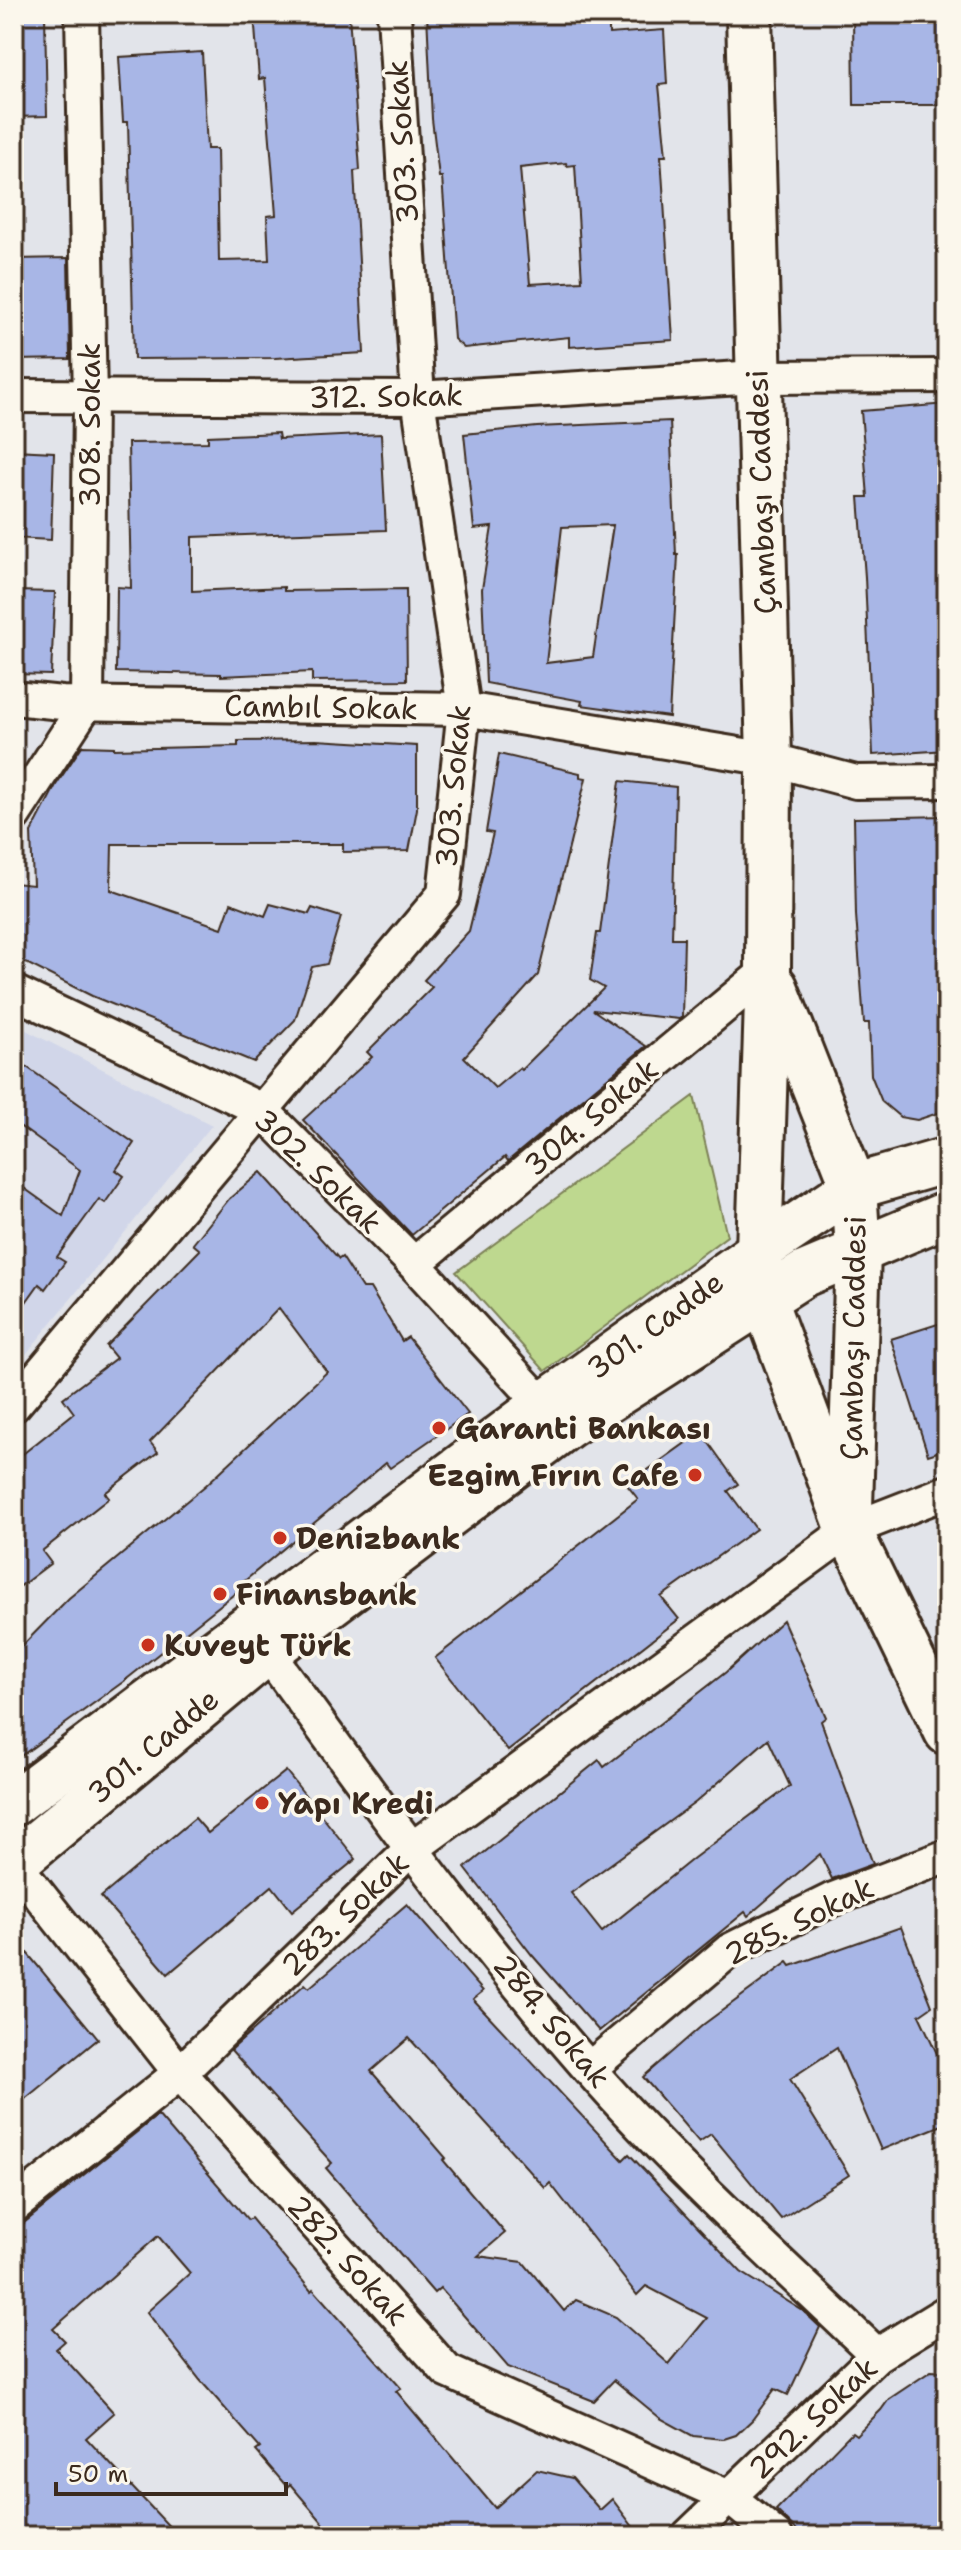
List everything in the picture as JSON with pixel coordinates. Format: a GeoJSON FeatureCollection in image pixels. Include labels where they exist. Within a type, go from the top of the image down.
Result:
{"type":"FeatureCollection","features":[{"type":"Feature","properties":{"kind":"main road","name":"Çambaşı Caddesi"},"geometry":{"type":"LineString","coordinates":[[749,14],[769,759],[768,970],[759,1251],[764,1300],[849,1530],[947,1732]]}},
{"type":"Feature","properties":{"kind":"main road","name":"Çambaşı Caddesi"},"geometry":{"type":"LineString","coordinates":[[768,970],[854,1187],[858,1251],[849,1530]]}},
{"type":"Feature","properties":{"kind":"main road","name":"301. Cadde"},"geometry":{"type":"LineString","coordinates":[[14,1863],[267,1652],[759,1251],[854,1187],[947,1160]]}},
{"type":"Feature","properties":{"kind":"main road","name":"301. Cadde"},"geometry":{"type":"LineString","coordinates":[[14,1803],[555,1416],[764,1300],[804,1274],[947,1214]]}},
{"type":"Feature","properties":{"kind":"street","name":"308. Sokak"},"geometry":{"type":"LineString","coordinates":[[82,14],[90,398],[87,703]]}},
{"type":"Feature","properties":{"kind":"street","name":"303. Sokak"},"geometry":{"type":"LineString","coordinates":[[14,1405],[444,894],[464,709],[418,398],[394,14]]}},
{"type":"Feature","properties":{"kind":"street","name":"312. Sokak"},"geometry":{"type":"LineString","coordinates":[[14,396],[418,398],[757,377],[947,376]]}},
{"type":"Feature","properties":{"kind":"street","name":"Cambıl Sokak"},"geometry":{"type":"LineString","coordinates":[[14,698],[87,703],[464,709],[769,759],[856,782],[947,781]]}},
{"type":"Feature","properties":{"kind":"street"},"geometry":{"type":"LineString","coordinates":[[14,815],[87,703]]}},
{"type":"Feature","properties":{"kind":"street","name":"304. Sokak"},"geometry":{"type":"LineString","coordinates":[[414,1264],[768,970]]}},
{"type":"Feature","properties":{"kind":"street","name":"302. Sokak"},"geometry":{"type":"LineString","coordinates":[[14,992],[262,1110],[414,1264],[555,1416]]}},
{"type":"Feature","properties":{"kind":"street","name":"283. Sokak"},"geometry":{"type":"LineString","coordinates":[[14,2206],[180,2073],[410,1850],[849,1530],[947,1492]]}},
{"type":"Feature","properties":{"kind":"street","name":"284. Sokak"},"geometry":{"type":"LineString","coordinates":[[267,1652],[410,1850],[589,2069],[675,2161],[877,2355]]}},
{"type":"Feature","properties":{"kind":"street","name":"285. Sokak"},"geometry":{"type":"LineString","coordinates":[[589,2069],[730,1950],[831,1900],[947,1856]]}},
{"type":"Feature","properties":{"kind":"street","name":"282. Sokak"},"geometry":{"type":"LineString","coordinates":[[14,1863],[180,2073],[447,2371],[729,2497],[776,2536]]}},
{"type":"Feature","properties":{"kind":"street","name":"292. Sokak"},"geometry":{"type":"LineString","coordinates":[[688,2536],[877,2355],[947,2312]]}},
{"type":"Feature","properties":{"kind":"shaded area"},"geometry":{"type":"Polygon","coordinates":[[[14,1024],[212,1125],[14,1369],[14,1024]]]}},
{"type":"Feature","properties":{"kind":"green space"},"geometry":{"type":"Polygon","coordinates":[[[694,1096],[727,1236],[545,1371],[456,1272],[694,1096]]]}},
{"type":"Feature","properties":{"kind":"building"},"geometry":{"type":"Polygon","coordinates":[[[14,14],[45,14],[47,116],[14,117],[14,14]]]}},
{"type":"Feature","properties":{"kind":"building"},"geometry":{"type":"Polygon","coordinates":[[[254,14],[349,14],[360,170],[354,171],[364,353],[275,358],[134,359],[128,122],[123,122],[119,57],[202,52],[207,149],[217,149],[219,261],[269,260],[267,216],[276,215],[265,78],[259,79],[254,14]]]}},
{"type":"Feature","properties":{"kind":"building"},"geometry":{"type":"Polygon","coordinates":[[[427,14],[609,14],[609,34],[664,30],[667,84],[659,85],[666,156],[661,156],[673,340],[569,347],[569,337],[464,348],[454,339],[442,177],[439,177],[432,119],[427,14]],[[566,163],[520,168],[530,284],[582,281],[575,165],[567,166],[566,163]]]}},
{"type":"Feature","properties":{"kind":"building"},"geometry":{"type":"Polygon","coordinates":[[[853,14],[947,14],[947,105],[854,105],[853,14]]]}},
{"type":"Feature","properties":{"kind":"building"},"geometry":{"type":"Polygon","coordinates":[[[68,258],[70,359],[14,360],[14,259],[68,258]]]}},
{"type":"Feature","properties":{"kind":"building"},"geometry":{"type":"Polygon","coordinates":[[[947,404],[947,750],[873,755],[859,497],[868,497],[861,411],[947,404]]]}},
{"type":"Feature","properties":{"kind":"building"},"geometry":{"type":"Polygon","coordinates":[[[670,421],[678,555],[669,717],[581,705],[582,701],[486,683],[482,589],[492,527],[474,529],[464,434],[670,421]],[[613,525],[562,527],[546,663],[593,657],[613,525]]]}},
{"type":"Feature","properties":{"kind":"building"},"geometry":{"type":"Polygon","coordinates":[[[278,433],[279,439],[381,434],[386,530],[192,537],[192,591],[284,587],[284,591],[406,589],[407,680],[312,681],[312,672],[221,676],[116,672],[117,587],[131,588],[128,443],[208,442],[208,436],[278,433]]]}},
{"type":"Feature","properties":{"kind":"building"},"geometry":{"type":"Polygon","coordinates":[[[14,450],[54,452],[51,540],[14,538],[14,450]]]}},
{"type":"Feature","properties":{"kind":"building"},"geometry":{"type":"Polygon","coordinates":[[[14,591],[55,592],[51,675],[14,674],[14,591]]]}},
{"type":"Feature","properties":{"kind":"building"},"geometry":{"type":"Polygon","coordinates":[[[316,740],[417,746],[417,809],[409,851],[343,852],[343,844],[112,844],[111,890],[222,928],[231,903],[265,916],[270,904],[309,914],[312,908],[341,917],[327,964],[312,967],[295,1020],[254,1062],[92,996],[14,957],[14,883],[33,885],[31,833],[56,785],[82,746],[114,749],[238,746],[238,741],[316,740]]]}},
{"type":"Feature","properties":{"kind":"building"},"geometry":{"type":"Polygon","coordinates":[[[499,754],[580,773],[580,777],[586,778],[538,975],[464,1057],[495,1088],[519,1068],[521,1070],[604,988],[590,980],[597,933],[600,933],[620,781],[676,787],[672,938],[684,938],[682,1017],[593,1010],[646,1046],[508,1161],[505,1157],[412,1235],[303,1120],[372,1057],[367,1052],[432,987],[424,980],[469,931],[493,833],[486,832],[499,754]]]}},
{"type":"Feature","properties":{"kind":"building"},"geometry":{"type":"Polygon","coordinates":[[[947,816],[947,1110],[917,1120],[900,1117],[882,1102],[871,1075],[869,1023],[864,1023],[856,915],[854,818],[947,816]]]}},
{"type":"Feature","properties":{"kind":"building"},"geometry":{"type":"Polygon","coordinates":[[[14,1058],[134,1143],[116,1170],[124,1176],[105,1203],[99,1199],[57,1257],[65,1262],[45,1289],[39,1284],[14,1319],[14,1181],[63,1216],[80,1170],[14,1122],[14,1058]]]}},
{"type":"Feature","properties":{"kind":"building"},"geometry":{"type":"Polygon","coordinates":[[[261,1172],[339,1259],[342,1257],[362,1288],[370,1288],[402,1341],[408,1337],[468,1414],[390,1468],[386,1463],[241,1584],[243,1587],[123,1682],[14,1761],[14,1654],[69,1598],[206,1485],[327,1372],[279,1308],[150,1442],[158,1452],[105,1493],[109,1498],[42,1551],[51,1563],[14,1591],[14,1461],[74,1413],[63,1398],[116,1358],[106,1346],[200,1250],[193,1244],[229,1199],[261,1172]]]}},
{"type":"Feature","properties":{"kind":"building"},"geometry":{"type":"Polygon","coordinates":[[[947,1321],[947,1449],[928,1455],[891,1339],[947,1321]]]}},
{"type":"Feature","properties":{"kind":"building"},"geometry":{"type":"Polygon","coordinates":[[[701,1432],[738,1484],[728,1491],[756,1529],[661,1597],[679,1619],[508,1751],[435,1658],[638,1499],[627,1485],[701,1432]]]}},
{"type":"Feature","properties":{"kind":"building"},"geometry":{"type":"Polygon","coordinates":[[[783,1620],[826,1717],[821,1721],[873,1864],[832,1879],[820,1854],[748,1916],[745,1912],[599,2031],[532,1955],[465,1868],[599,1760],[604,1767],[726,1672],[783,1620]],[[768,1739],[696,1802],[571,1893],[602,1932],[790,1786],[768,1739]]]}},
{"type":"Feature","properties":{"kind":"building"},"geometry":{"type":"Polygon","coordinates":[[[286,1771],[356,1859],[292,1911],[272,1886],[168,1974],[101,1897],[195,1818],[208,1833],[286,1771]]]}},
{"type":"Feature","properties":{"kind":"building"},"geometry":{"type":"Polygon","coordinates":[[[407,1904],[483,1991],[473,1999],[623,2160],[629,2154],[741,2272],[803,2311],[820,2327],[788,2395],[775,2389],[752,2420],[736,2435],[724,2439],[693,2436],[660,2418],[614,2380],[594,2401],[508,2367],[440,2288],[434,2293],[326,2168],[332,2163],[231,2050],[305,1984],[309,1988],[407,1904]],[[409,2038],[371,2071],[505,2233],[478,2256],[523,2262],[564,2311],[576,2300],[616,2317],[669,2364],[707,2318],[646,2286],[637,2295],[550,2183],[545,2188],[409,2038]]]}},
{"type":"Feature","properties":{"kind":"building"},"geometry":{"type":"Polygon","coordinates":[[[901,1927],[932,2006],[919,2015],[947,2075],[947,2123],[881,2150],[837,2048],[790,2079],[849,2175],[781,2219],[711,2134],[699,2142],[643,2077],[704,2024],[788,1962],[791,1966],[901,1927]]]}},
{"type":"Feature","properties":{"kind":"building"},"geometry":{"type":"Polygon","coordinates":[[[14,1937],[98,2039],[14,2108],[14,1937]]]}},
{"type":"Feature","properties":{"kind":"building"},"geometry":{"type":"Polygon","coordinates":[[[158,2115],[248,2220],[251,2218],[311,2291],[313,2289],[401,2388],[396,2391],[495,2508],[537,2470],[572,2478],[600,2510],[612,2499],[640,2536],[334,2536],[290,2484],[287,2487],[256,2451],[260,2448],[200,2380],[147,2312],[190,2273],[158,2236],[53,2329],[65,2341],[56,2349],[114,2413],[86,2438],[178,2536],[14,2536],[14,2231],[158,2115]]]}},
{"type":"Feature","properties":{"kind":"building"},"geometry":{"type":"Polygon","coordinates":[[[931,2371],[947,2372],[947,2536],[803,2536],[776,2510],[852,2432],[856,2435],[889,2399],[931,2371]]]}},
{"type":"Feature","properties":{"kind":"place","name":"Garanti Bankası"},"geometry":{"type":"Point","coordinates":[439,1428]}},
{"type":"Feature","properties":{"kind":"place","name":"Ezgim Fırın Cafe"},"geometry":{"type":"Point","coordinates":[695,1475]}},
{"type":"Feature","properties":{"kind":"place","name":"Denizbank"},"geometry":{"type":"Point","coordinates":[280,1538]}},
{"type":"Feature","properties":{"kind":"place","name":"Finansbank"},"geometry":{"type":"Point","coordinates":[220,1594]}},
{"type":"Feature","properties":{"kind":"place","name":"Kuveyt Türk"},"geometry":{"type":"Point","coordinates":[148,1645]}},
{"type":"Feature","properties":{"kind":"place","name":"Yapı Kredi"},"geometry":{"type":"Point","coordinates":[262,1803]}}]}
